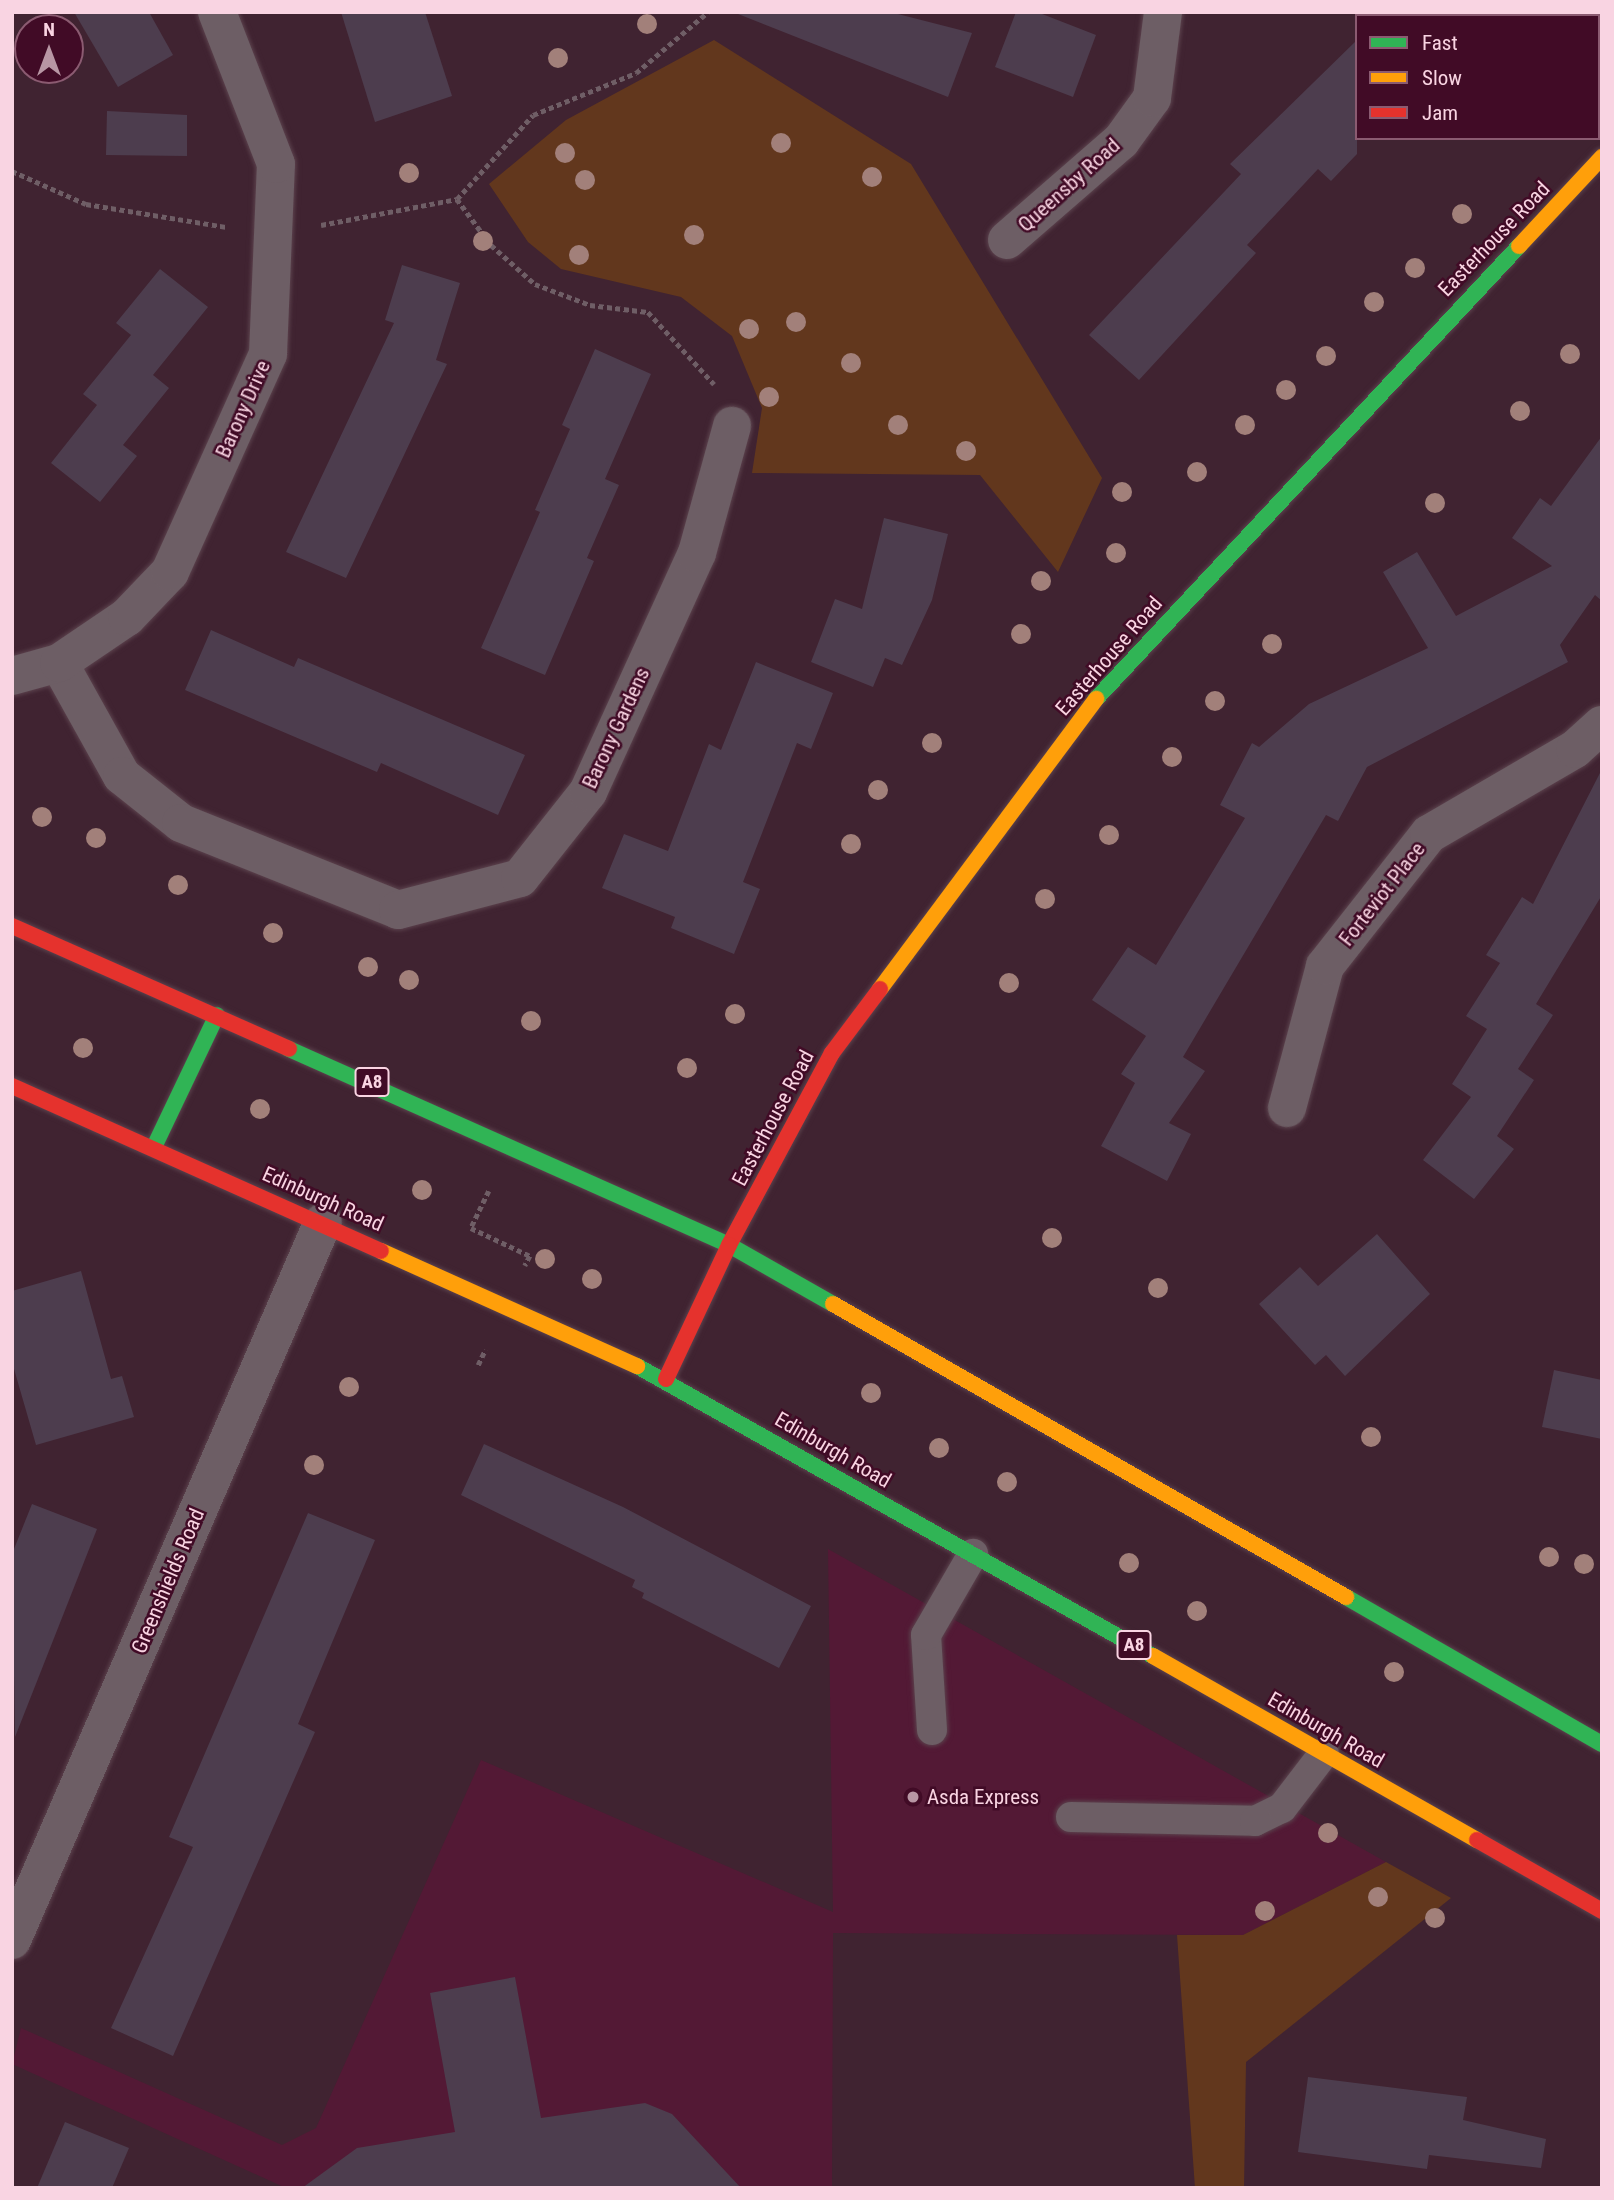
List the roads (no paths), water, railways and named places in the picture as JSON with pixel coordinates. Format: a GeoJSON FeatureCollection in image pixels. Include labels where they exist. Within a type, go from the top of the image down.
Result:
{"type":"FeatureCollection","features":[{"type":"Feature","properties":{"kind":"main road","name":"Easterhouse Road"},"geometry":{"type":"LineString","coordinates":[[666,1379],[729,1245],[832,1053],[1088,707],[1602,157]]}},
{"type":"Feature","properties":{"kind":"main road","name":"A8"},"geometry":{"type":"LineString","coordinates":[[12,926],[511,1145],[729,1245],[1602,1744]]}},
{"type":"Feature","properties":{"kind":"main road"},"geometry":{"type":"LineString","coordinates":[[154,1147],[217,1015]]}},
{"type":"Feature","properties":{"kind":"main road","name":"Edinburgh Road"},"geometry":{"type":"LineString","coordinates":[[12,1086],[323,1222],[666,1379],[1602,1911]]}},
{"type":"Feature","properties":{"kind":"street","name":"Barony Drive"},"geometry":{"type":"LineString","coordinates":[[12,676],[59,663],[127,617],[170,572],[268,354],[275,164],[217,12]]}},
{"type":"Feature","properties":{"kind":"street","name":"Queensby Road"},"geometry":{"type":"LineString","coordinates":[[1007,240],[1121,141],[1152,98],[1163,12]]}},
{"type":"Feature","properties":{"kind":"street","name":"Barony Gardens"},"geometry":{"type":"LineString","coordinates":[[59,663],[122,776],[181,823],[398,910],[520,878],[588,792],[697,552],[732,426]]}},
{"type":"Feature","properties":{"kind":"street","name":"Forteviot Place"},"geometry":{"type":"LineString","coordinates":[[1287,1108],[1325,966],[1429,834],[1575,749],[1602,725]]}},
{"type":"Feature","properties":{"kind":"street","name":"Greenshields Road"},"geometry":{"type":"LineString","coordinates":[[12,1940],[323,1222]]}},
{"type":"Feature","properties":{"kind":"lane"},"geometry":{"type":"LineString","coordinates":[[932,1730],[926,1635],[973,1554]]}},
{"type":"Feature","properties":{"kind":"lane"},"geometry":{"type":"LineString","coordinates":[[1071,1817],[1255,1821],[1282,1808],[1324,1754]]}},
{"type":"Feature","properties":{"kind":"place","name":"Asda Express"},"geometry":{"type":"Point","coordinates":[913,1797]}}]}
